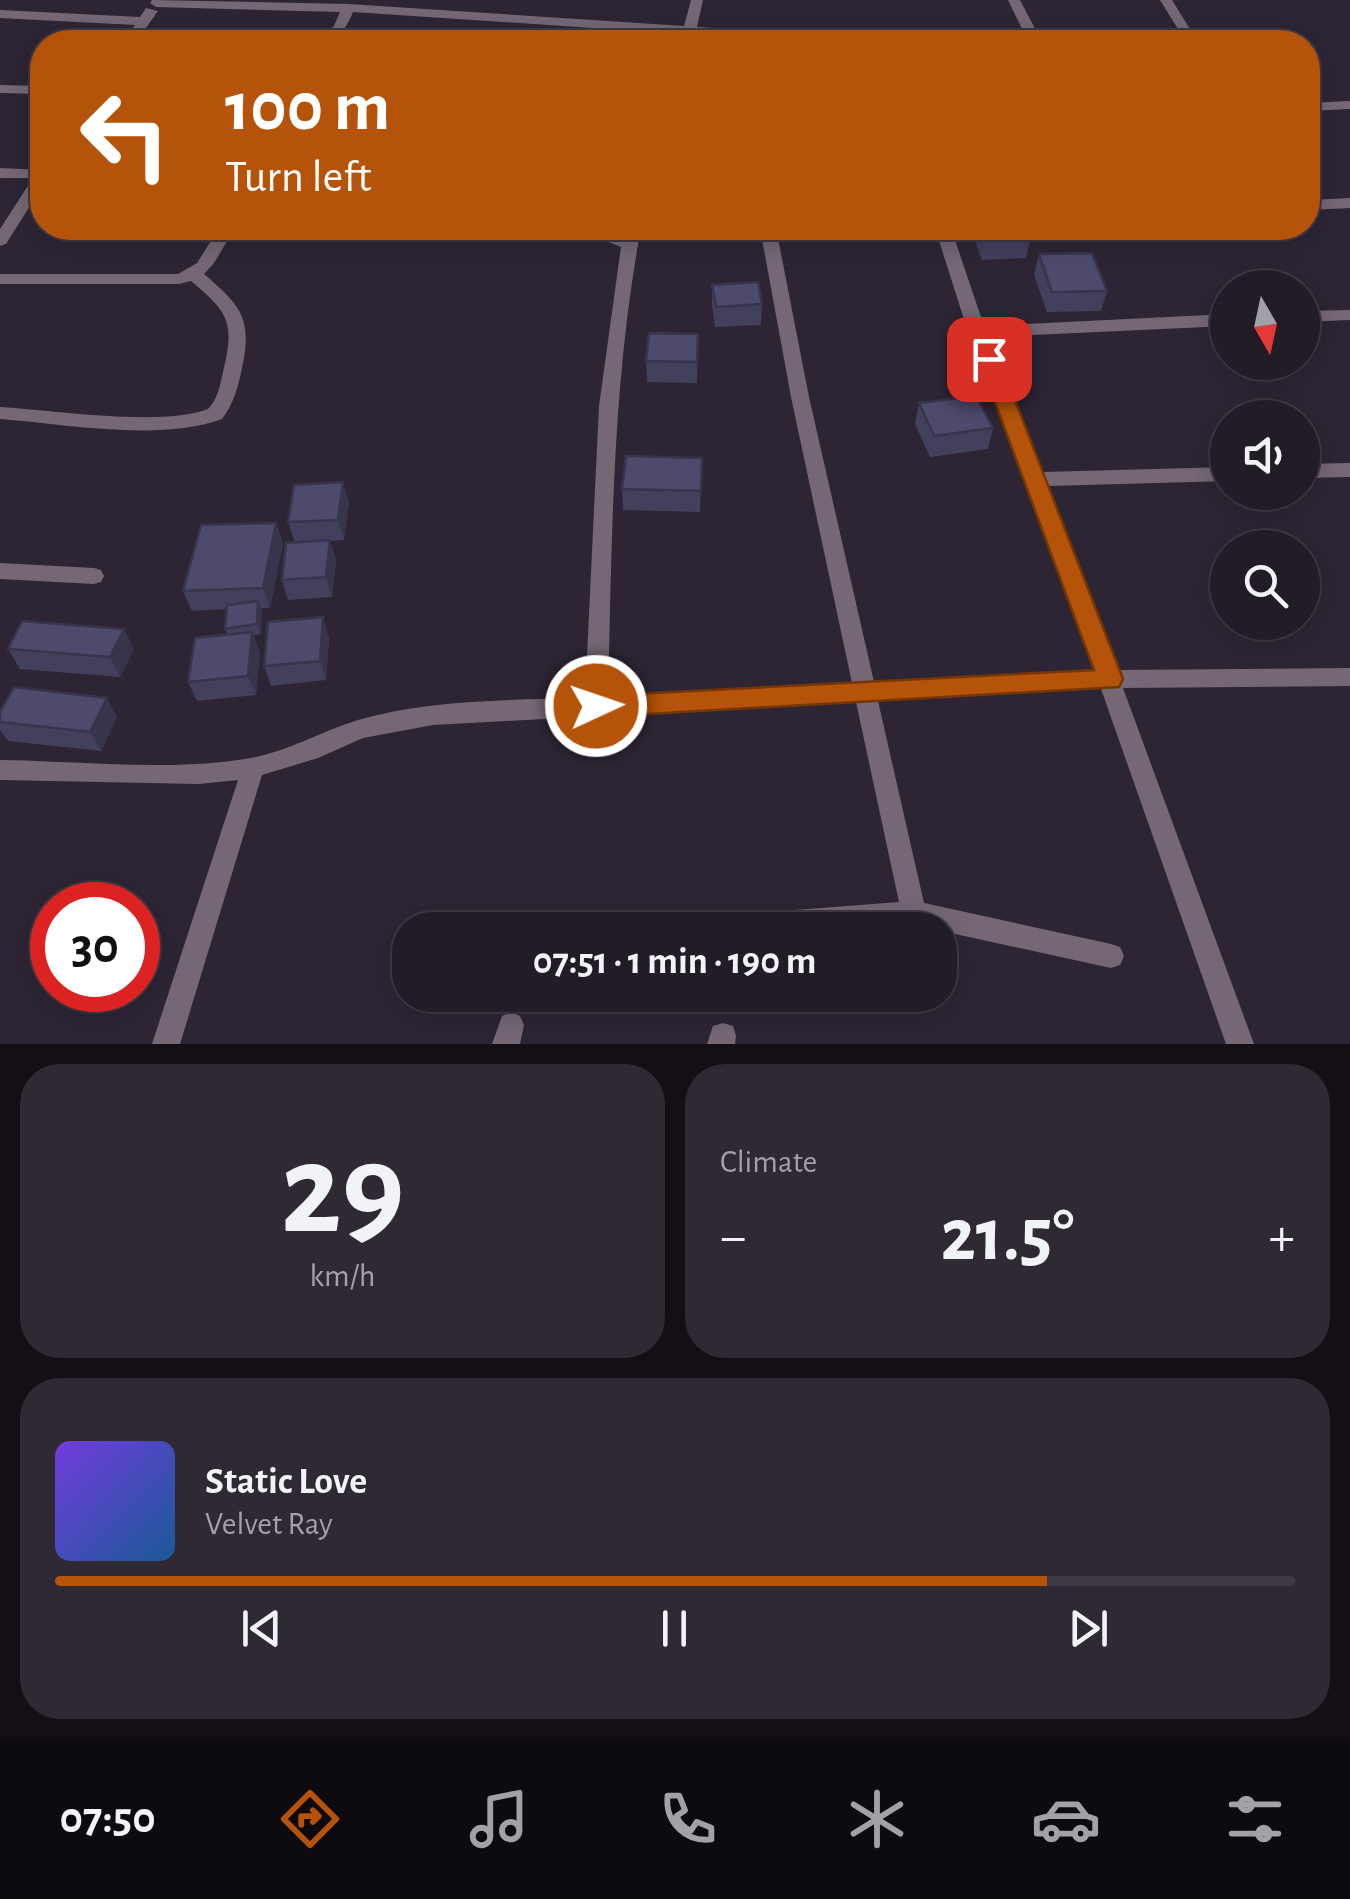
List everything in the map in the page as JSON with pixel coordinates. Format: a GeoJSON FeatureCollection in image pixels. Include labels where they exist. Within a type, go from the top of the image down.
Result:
{"type":"FeatureCollection","features":[{"type":"Feature","properties":{"kind":"street"},"geometry":{"type":"LineString","coordinates":[[690,30],[697,0]]}},
{"type":"Feature","properties":{"kind":"street"},"geometry":{"type":"LineString","coordinates":[[1014,0],[1029,30]]}},
{"type":"Feature","properties":{"kind":"street"},"geometry":{"type":"LineString","coordinates":[[1166,0],[1185,30]]}},
{"type":"Feature","properties":{"kind":"street"},"geometry":{"type":"LineString","coordinates":[[138,30],[157,2],[348,8],[597,30]]}},
{"type":"Feature","properties":{"kind":"street"},"geometry":{"type":"LineString","coordinates":[[337,30],[348,8]]}},
{"type":"Feature","properties":{"kind":"street"},"geometry":{"type":"LineString","coordinates":[[0,14],[144,20]]}},
{"type":"Feature","properties":{"kind":"street"},"geometry":{"type":"LineString","coordinates":[[0,89],[30,90]]}},
{"type":"Feature","properties":{"kind":"street"},"geometry":{"type":"LineString","coordinates":[[1320,106],[1350,105]]}},
{"type":"Feature","properties":{"kind":"street"},"geometry":{"type":"LineString","coordinates":[[0,173],[30,174]]}},
{"type":"Feature","properties":{"kind":"street"},"geometry":{"type":"LineString","coordinates":[[0,241],[30,194]]}},
{"type":"Feature","properties":{"kind":"street"},"geometry":{"type":"LineString","coordinates":[[1320,204],[1350,203]]}},
{"type":"Feature","properties":{"kind":"street"},"geometry":{"type":"LineString","coordinates":[[0,279],[160,281],[195,275],[206,266],[220,240]]}},
{"type":"Feature","properties":{"kind":"street"},"geometry":{"type":"LineString","coordinates":[[596,706],[610,383],[617,307],[630,240]]}},
{"type":"Feature","properties":{"kind":"street"},"geometry":{"type":"LineString","coordinates":[[770,240],[800,398],[914,912]]}},
{"type":"Feature","properties":{"kind":"street"},"geometry":{"type":"LineString","coordinates":[[946,240],[977,332],[1110,679],[1240,1044]]}},
{"type":"Feature","properties":{"kind":"street"},"geometry":{"type":"LineString","coordinates":[[0,413],[174,422],[211,418],[221,409],[238,353],[240,330],[237,313],[195,275]]}},
{"type":"Feature","properties":{"kind":"street"},"geometry":{"type":"LineString","coordinates":[[1320,316],[1350,315]]}},
{"type":"Feature","properties":{"kind":"street"},"geometry":{"type":"LineString","coordinates":[[977,332],[1210,321]]}},
{"type":"Feature","properties":{"kind":"street"},"geometry":{"type":"LineString","coordinates":[[1320,471],[1350,470]]}},
{"type":"Feature","properties":{"kind":"street"},"geometry":{"type":"LineString","coordinates":[[1036,480],[1210,475]]}},
{"type":"Feature","properties":{"kind":"street"},"geometry":{"type":"LineString","coordinates":[[0,570],[94,576]]}},
{"type":"Feature","properties":{"kind":"street"},"geometry":{"type":"LineString","coordinates":[[0,770],[199,774],[253,768],[310,751],[360,729],[433,715],[1110,679],[1350,676]]}},
{"type":"Feature","properties":{"kind":"street"},"geometry":{"type":"LineString","coordinates":[[166,1044],[253,768]]}},
{"type":"Feature","properties":{"kind":"street"},"geometry":{"type":"LineString","coordinates":[[957,922],[1112,956]]}},
{"type":"Feature","properties":{"kind":"building"},"geometry":{"type":"Polygon","coordinates":[[[1092,253],[1107,291],[1052,292],[1039,254],[1092,253]]]}},
{"type":"Feature","properties":{"kind":"building"},"geometry":{"type":"Polygon","coordinates":[[[758,282],[762,304],[716,307],[712,285],[758,282]]]}},
{"type":"Feature","properties":{"kind":"building"},"geometry":{"type":"Polygon","coordinates":[[[649,333],[698,334],[697,362],[646,361],[649,333]]]}},
{"type":"Feature","properties":{"kind":"building"},"geometry":{"type":"Polygon","coordinates":[[[976,396],[993,428],[934,436],[919,403],[976,396]]]}},
{"type":"Feature","properties":{"kind":"building"},"geometry":{"type":"Polygon","coordinates":[[[626,456],[702,458],[701,491],[622,489],[626,456]]]}},
{"type":"Feature","properties":{"kind":"building"},"geometry":{"type":"Polygon","coordinates":[[[343,482],[338,520],[288,522],[294,485],[343,482]]]}},
{"type":"Feature","properties":{"kind":"building"},"geometry":{"type":"Polygon","coordinates":[[[276,523],[263,588],[183,591],[201,525],[276,523]]]}},
{"type":"Feature","properties":{"kind":"building"},"geometry":{"type":"Polygon","coordinates":[[[330,540],[326,577],[282,580],[286,543],[330,540]]]}},
{"type":"Feature","properties":{"kind":"building"},"geometry":{"type":"Polygon","coordinates":[[[258,601],[257,624],[225,629],[227,605],[258,601]]]}},
{"type":"Feature","properties":{"kind":"building"},"geometry":{"type":"Polygon","coordinates":[[[323,617],[320,661],[264,666],[268,622],[323,617]]]}},
{"type":"Feature","properties":{"kind":"building"},"geometry":{"type":"Polygon","coordinates":[[[22,621],[124,629],[110,657],[8,649],[22,621]]]}},
{"type":"Feature","properties":{"kind":"building"},"geometry":{"type":"Polygon","coordinates":[[[252,632],[248,676],[188,682],[195,638],[252,632]]]}},
{"type":"Feature","properties":{"kind":"building"},"geometry":{"type":"Polygon","coordinates":[[[14,687],[107,698],[90,732],[0,722],[0,712],[14,687]]]}},
{"type":"Feature","properties":{"kind":"route"},"geometry":{"type":"LineString","coordinates":[[596,706],[1110,679],[989,359]]}}]}
